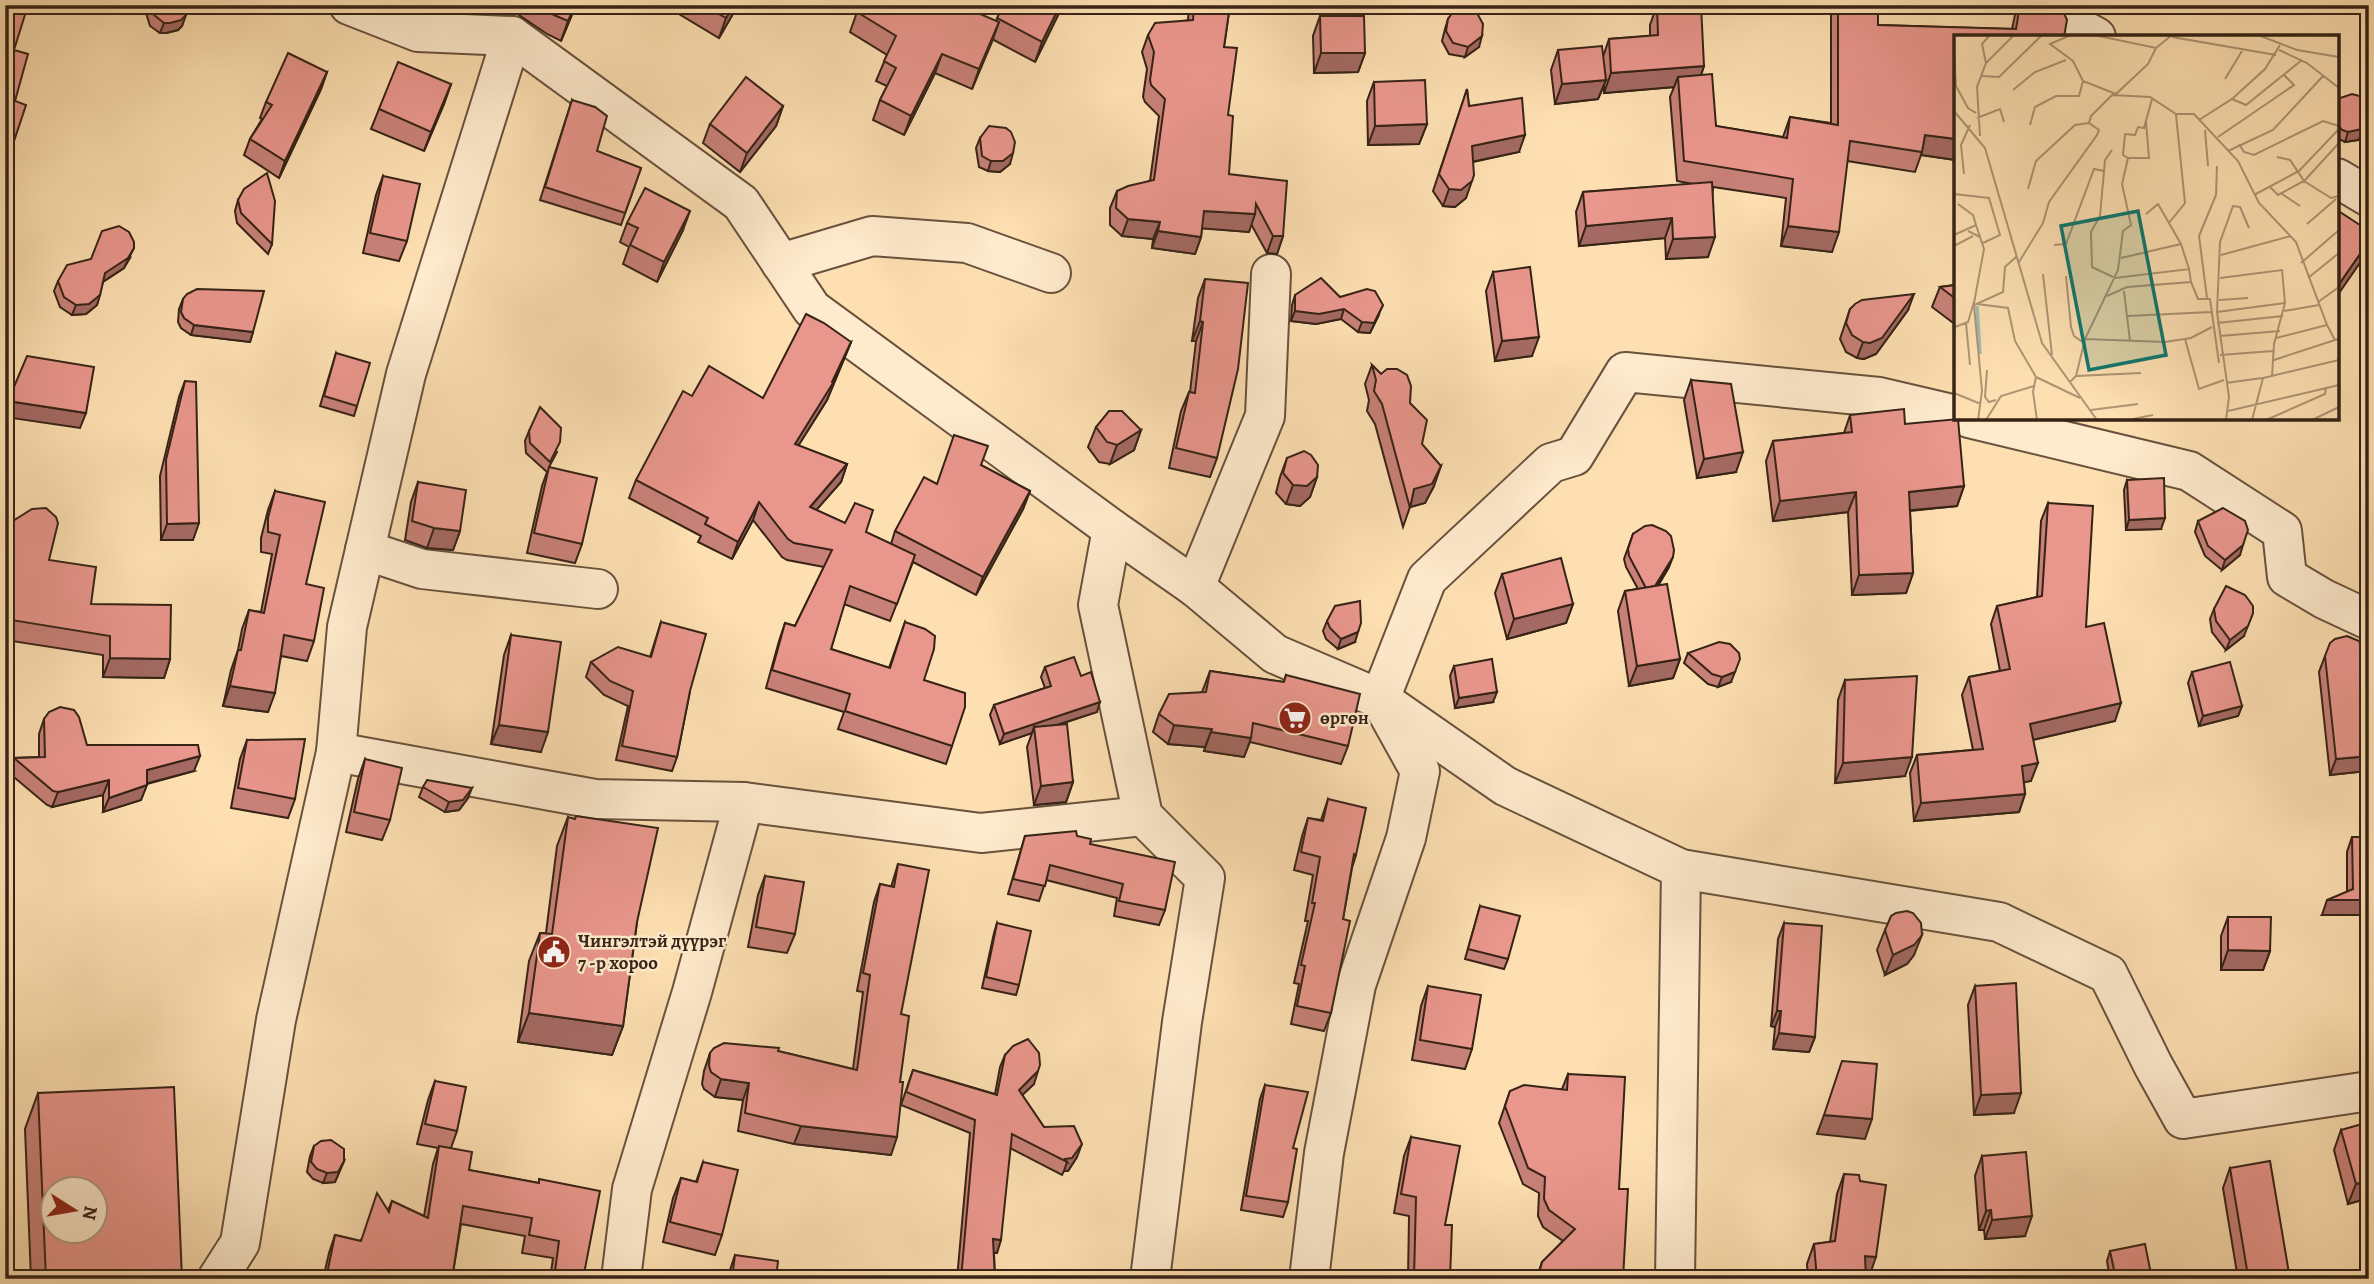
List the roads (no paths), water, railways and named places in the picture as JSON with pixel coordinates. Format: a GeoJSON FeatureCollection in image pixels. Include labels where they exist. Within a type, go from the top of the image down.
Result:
{"type":"FeatureCollection","features":[{"type":"Feature","properties":{"kind":"street"},"geometry":{"type":"LineString","coordinates":[[349,5],[418,32],[512,36],[741,203],[812,309],[1195,587],[1275,654],[1380,699],[1505,786],[1681,869],[1999,922],[2108,974],[2183,1119],[2369,1091]]}},
{"type":"Feature","properties":{"kind":"street"},"geometry":{"type":"LineString","coordinates":[[418,32],[450,5]]}},
{"type":"Feature","properties":{"kind":"street"},"geometry":{"type":"LineString","coordinates":[[2073,5],[2076,26],[2092,35]]}},
{"type":"Feature","properties":{"kind":"street"},"geometry":{"type":"LineString","coordinates":[[217,1279],[240,1243],[276,1020],[336,752],[347,627],[365,550],[407,374],[512,36]]}},
{"type":"Feature","properties":{"kind":"street"},"geometry":{"type":"LineString","coordinates":[[2339,179],[2369,197]]}},
{"type":"Feature","properties":{"kind":"street"},"geometry":{"type":"LineString","coordinates":[[781,263],[872,236],[967,243],[1051,273]]}},
{"type":"Feature","properties":{"kind":"street"},"geometry":{"type":"LineString","coordinates":[[1195,587],[1265,416],[1271,274]]}},
{"type":"Feature","properties":{"kind":"street"},"geometry":{"type":"LineString","coordinates":[[1380,699],[1427,579],[1551,463],[1574,456],[1625,372],[1879,397],[1954,415]]}},
{"type":"Feature","properties":{"kind":"street"},"geometry":{"type":"LineString","coordinates":[[1977,420],[2189,471],[2282,531],[2287,577],[2369,620]]}},
{"type":"Feature","properties":{"kind":"street"},"geometry":{"type":"LineString","coordinates":[[1112,529],[1098,605],[1143,816],[1205,878],[1182,1021],[1150,1279]]}},
{"type":"Feature","properties":{"kind":"street"},"geometry":{"type":"LineString","coordinates":[[365,550],[422,569],[598,589]]}},
{"type":"Feature","properties":{"kind":"street"},"geometry":{"type":"LineString","coordinates":[[1309,1279],[1324,1153],[1356,985],[1406,838],[1420,771],[1380,699]]}},
{"type":"Feature","properties":{"kind":"street"},"geometry":{"type":"LineString","coordinates":[[336,752],[595,799],[744,802],[981,833],[1143,816]]}},
{"type":"Feature","properties":{"kind":"street"},"geometry":{"type":"LineString","coordinates":[[621,1279],[632,1189],[692,992],[744,802]]}},
{"type":"Feature","properties":{"kind":"street"},"geometry":{"type":"LineString","coordinates":[[1675,1279],[1681,869]]}},
{"type":"Feature","properties":{"kind":"place","name":"өргөн"},"geometry":{"type":"Point","coordinates":[1295,718]}},
{"type":"Feature","properties":{"kind":"place","name":"Чингэлтэй дүүрэг 7 -р хороо"},"geometry":{"type":"Point","coordinates":[554,952]}}]}
